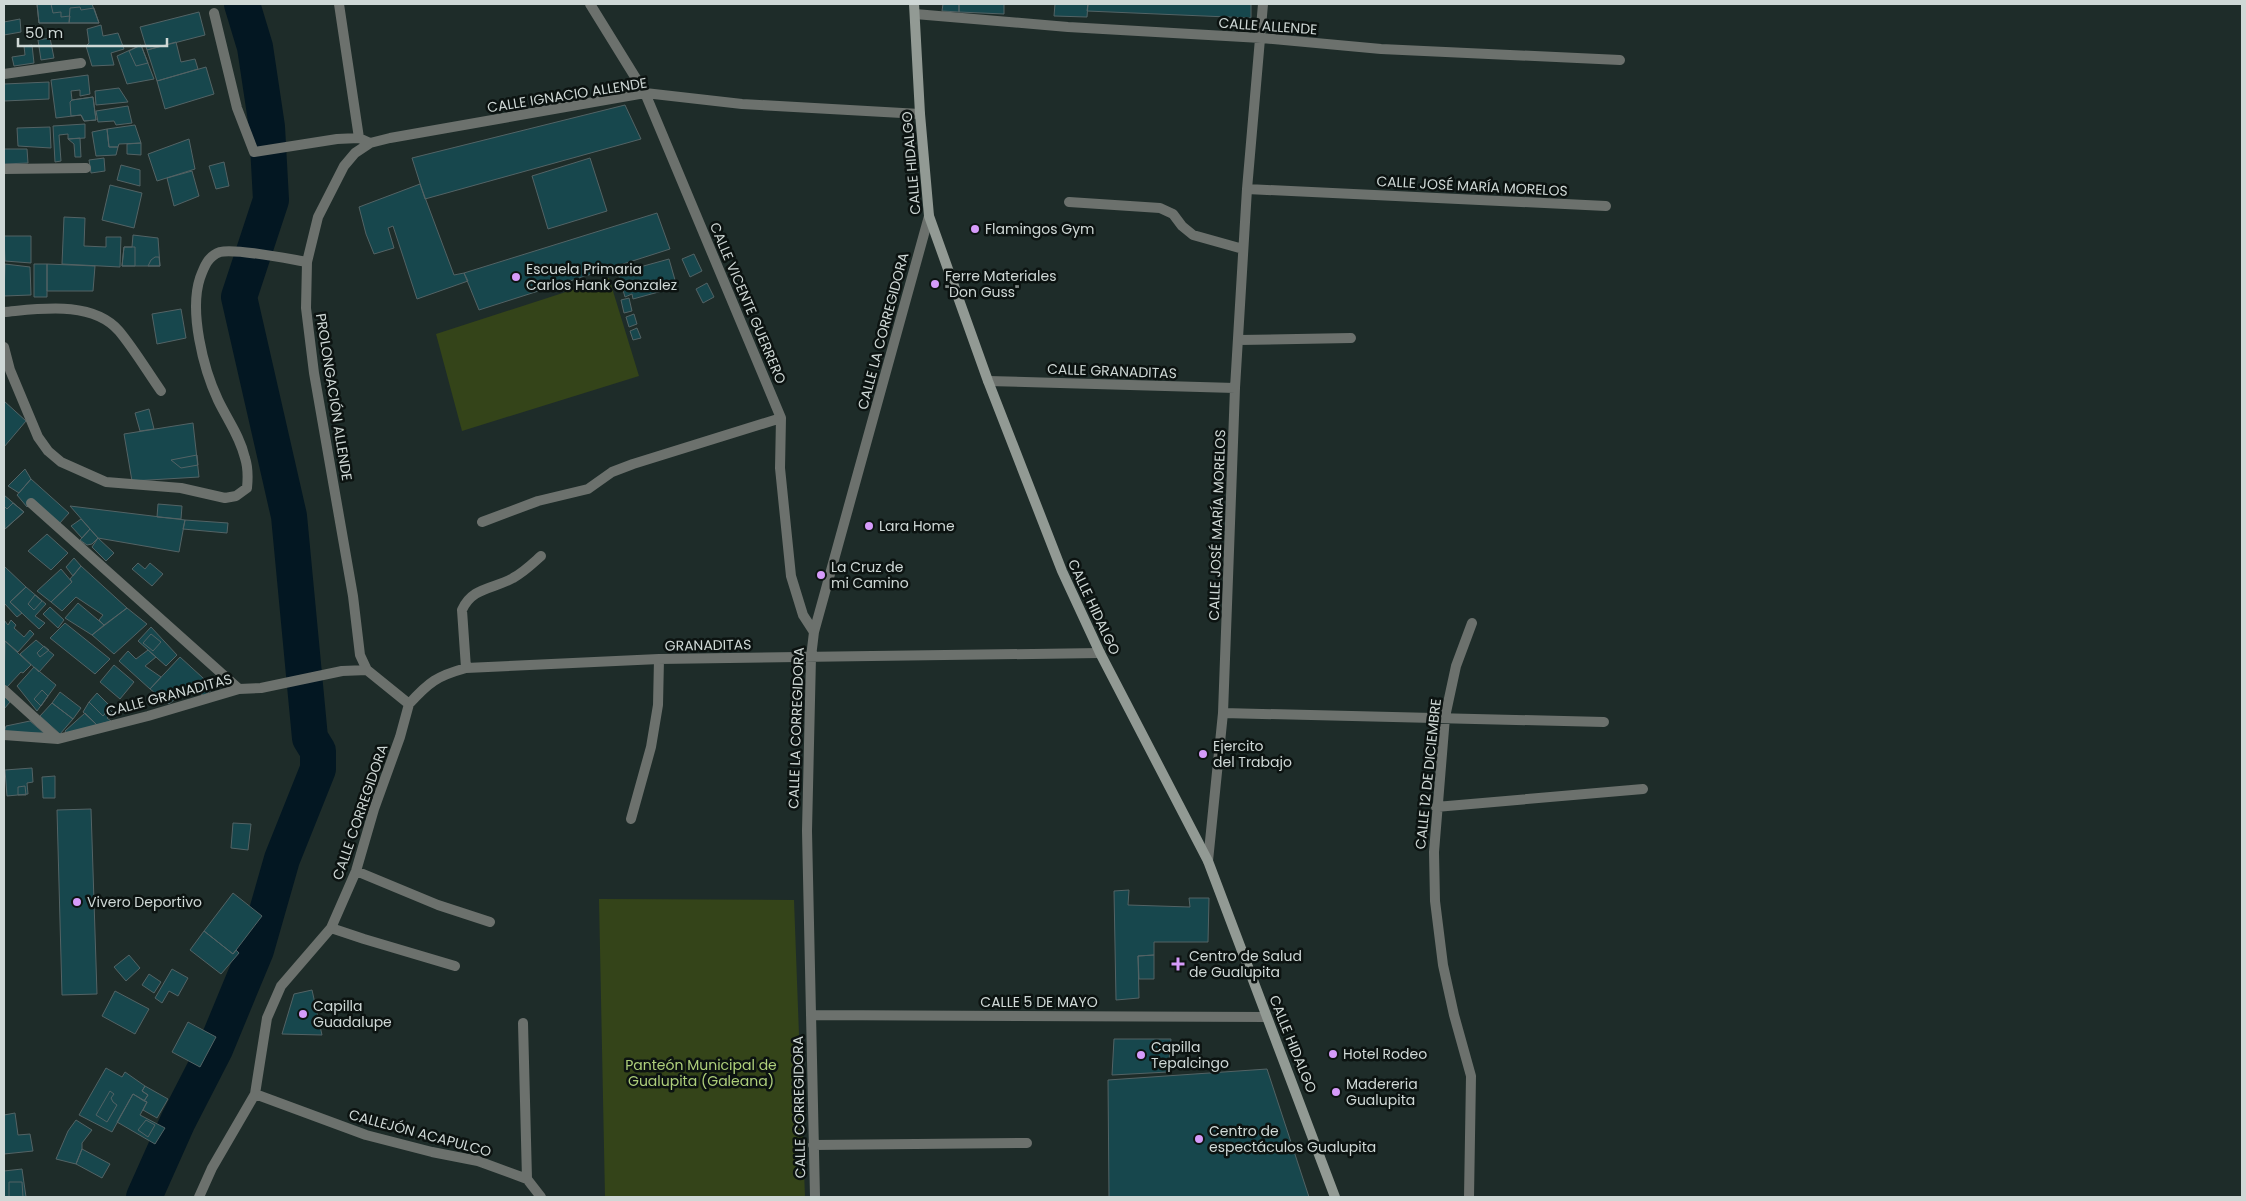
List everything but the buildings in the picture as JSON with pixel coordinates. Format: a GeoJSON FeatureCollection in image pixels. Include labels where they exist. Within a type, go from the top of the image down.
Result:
{"type":"FeatureCollection","features":[{"type":"Feature","properties":{"kind":"main road","name":"CALLE HIDALGO"},"geometry":{"type":"LineString","coordinates":[[914,9],[920,114],[929,216],[988,381],[1062,571],[1100,654],[1208,861],[1266,1017],[1302,1105],[1335,1197]]}},
{"type":"Feature","properties":{"kind":"street"},"geometry":{"type":"LineString","coordinates":[[339,4],[359,138]]}},
{"type":"Feature","properties":{"kind":"street","name":"CALLE VICENTE GUERRERO"},"geometry":{"type":"LineString","coordinates":[[590,4],[645,93],[781,418],[780,468],[791,576],[803,615],[814,632]]}},
{"type":"Feature","properties":{"kind":"street","name":"CALLE JOSÉ MARÍA MORELOS"},"geometry":{"type":"LineString","coordinates":[[1208,861],[1224,713],[1235,388],[1247,189],[1263,4]]}},
{"type":"Feature","properties":{"kind":"street","name":"CALLE ALLENDE"},"geometry":{"type":"LineString","coordinates":[[914,9],[1068,27],[1261,38],[1381,49],[1620,60]]}},
{"type":"Feature","properties":{"kind":"street"},"geometry":{"type":"LineString","coordinates":[[214,13],[237,108],[254,152],[337,139],[359,138],[370,143]]}},
{"type":"Feature","properties":{"kind":"street"},"geometry":{"type":"LineString","coordinates":[[4,74],[80,62]]}},
{"type":"Feature","properties":{"kind":"street","name":"CALLE IGNACIO ALLENDE"},"geometry":{"type":"LineString","coordinates":[[370,143],[645,93],[742,104],[920,114]]}},
{"type":"Feature","properties":{"kind":"street","name":"PROLONGACIÓN ALLENDE"},"geometry":{"type":"LineString","coordinates":[[367,670],[359,649],[353,596],[314,373],[306,308],[307,262],[318,217],[344,166],[355,153],[370,143]]}},
{"type":"Feature","properties":{"kind":"street"},"geometry":{"type":"LineString","coordinates":[[4,170],[86,168]]}},
{"type":"Feature","properties":{"kind":"street","name":"CALLE JOSÉ MARÍA MORELOS"},"geometry":{"type":"LineString","coordinates":[[1247,189],[1606,206]]}},
{"type":"Feature","properties":{"kind":"street"},"geometry":{"type":"LineString","coordinates":[[1070,202],[1160,208],[1173,214],[1182,226],[1193,235],[1243,249]]}},
{"type":"Feature","properties":{"kind":"street","name":"CALLE LA CORREGIDORA"},"geometry":{"type":"LineString","coordinates":[[811,1016],[807,831],[811,657],[814,632],[929,216]]}},
{"type":"Feature","properties":{"kind":"street"},"geometry":{"type":"LineString","coordinates":[[4,347],[10,370],[38,437],[48,451],[61,462],[106,482],[181,488],[225,498],[236,496],[246,488],[248,476],[246,458],[232,423],[218,400],[208,371],[196,322],[198,286],[204,266],[212,257],[221,252],[272,256],[307,262]]}},
{"type":"Feature","properties":{"kind":"street"},"geometry":{"type":"LineString","coordinates":[[4,312],[53,308],[76,310],[101,318],[118,329],[161,391]]}},
{"type":"Feature","properties":{"kind":"street"},"geometry":{"type":"LineString","coordinates":[[1239,340],[1351,338]]}},
{"type":"Feature","properties":{"kind":"street","name":"CALLE GRANADITAS"},"geometry":{"type":"LineString","coordinates":[[988,381],[1235,388]]}},
{"type":"Feature","properties":{"kind":"street"},"geometry":{"type":"LineString","coordinates":[[482,522],[538,501],[588,489],[612,472],[633,464],[781,418]]}},
{"type":"Feature","properties":{"kind":"street"},"geometry":{"type":"LineString","coordinates":[[31,503],[238,689]]}},
{"type":"Feature","properties":{"kind":"street"},"geometry":{"type":"LineString","coordinates":[[466,668],[462,610],[466,602],[473,595],[484,589],[512,579],[541,556]]}},
{"type":"Feature","properties":{"kind":"street","name":"CALLE 12 DE DICIEMBRE"},"geometry":{"type":"LineString","coordinates":[[1469,1197],[1471,1076],[1454,1015],[1443,965],[1435,900],[1434,852],[1436,807],[1445,717],[1456,666],[1472,623]]}},
{"type":"Feature","properties":{"kind":"street","name":"GRANADITAS"},"geometry":{"type":"LineString","coordinates":[[410,704],[428,684],[445,674],[466,668],[659,659],[1100,654]]}},
{"type":"Feature","properties":{"kind":"street"},"geometry":{"type":"LineString","coordinates":[[631,818],[651,747],[658,705],[659,659]]}},
{"type":"Feature","properties":{"kind":"street"},"geometry":{"type":"LineString","coordinates":[[367,670],[410,704]]}},
{"type":"Feature","properties":{"kind":"street","name":"CALLE GRANADITAS"},"geometry":{"type":"LineString","coordinates":[[4,735],[58,739],[148,716],[238,689],[261,688],[342,671],[367,670]]}},
{"type":"Feature","properties":{"kind":"street"},"geometry":{"type":"LineString","coordinates":[[4,690],[58,739]]}},
{"type":"Feature","properties":{"kind":"street","name":"CALLE CORREGIDORA"},"geometry":{"type":"LineString","coordinates":[[255,1094],[267,1018],[281,986],[332,928],[356,871],[374,809],[410,704]]}},
{"type":"Feature","properties":{"kind":"street"},"geometry":{"type":"LineString","coordinates":[[1224,713],[1604,722]]}},
{"type":"Feature","properties":{"kind":"street"},"geometry":{"type":"LineString","coordinates":[[1436,807],[1643,789]]}},
{"type":"Feature","properties":{"kind":"street"},"geometry":{"type":"LineString","coordinates":[[356,871],[438,905],[490,922]]}},
{"type":"Feature","properties":{"kind":"street"},"geometry":{"type":"LineString","coordinates":[[332,928],[455,966]]}},
{"type":"Feature","properties":{"kind":"street","name":"CALLE 5 DE MAYO"},"geometry":{"type":"LineString","coordinates":[[811,1016],[1266,1017]]}},
{"type":"Feature","properties":{"kind":"street","name":"CALLE CORREGIDORA"},"geometry":{"type":"LineString","coordinates":[[811,1016],[815,1197]]}},
{"type":"Feature","properties":{"kind":"street"},"geometry":{"type":"LineString","coordinates":[[524,1024],[528,1179],[541,1197]]}},
{"type":"Feature","properties":{"kind":"street"},"geometry":{"type":"LineString","coordinates":[[199,1197],[212,1168],[255,1094]]}},
{"type":"Feature","properties":{"kind":"street","name":"CALLEJÓN ACAPULCO"},"geometry":{"type":"LineString","coordinates":[[255,1094],[366,1135],[432,1152],[478,1161],[528,1179]]}},
{"type":"Feature","properties":{"kind":"street"},"geometry":{"type":"LineString","coordinates":[[813,1145],[1027,1143]]}},
{"type":"Feature","properties":{"kind":"green space"},"geometry":{"type":"Polygon","coordinates":[[[609,278],[639,376],[462,431],[436,334],[609,278]]]}},
{"type":"Feature","properties":{"kind":"green space","name":"Panteón Municipal de Gualupita (Galeana)"},"geometry":{"type":"Polygon","coordinates":[[[599,899],[794,900],[805,1197],[605,1197],[599,899]]]}},
{"type":"Feature","properties":{"kind":"waterway"},"geometry":{"type":"LineString","coordinates":[[144,1197],[178,1121],[215,1049],[256,950],[282,859],[318,769],[318,751],[310,738],[289,516],[239,297],[271,200],[267,127],[255,47],[242,4]]}},
{"type":"Feature","properties":{"kind":"place","name":"Flamingos Gym"},"geometry":{"type":"Point","coordinates":[975,229]}},
{"type":"Feature","properties":{"kind":"place","name":"Escuela Primaria Carlos Hank Gonzalez"},"geometry":{"type":"Point","coordinates":[516,277]}},
{"type":"Feature","properties":{"kind":"place","name":"Ferre Materiales \"Don Guss\""},"geometry":{"type":"Point","coordinates":[935,284]}},
{"type":"Feature","properties":{"kind":"place","name":"Lara Home"},"geometry":{"type":"Point","coordinates":[869,526]}},
{"type":"Feature","properties":{"kind":"place","name":"La Cruz de mi Camino"},"geometry":{"type":"Point","coordinates":[821,575]}},
{"type":"Feature","properties":{"kind":"place","name":"Ejercito del Trabajo"},"geometry":{"type":"Point","coordinates":[1203,754]}},
{"type":"Feature","properties":{"kind":"place","name":"Vivero Deportivo"},"geometry":{"type":"Point","coordinates":[77,902]}},
{"type":"Feature","properties":{"kind":"place","name":"Centro de Salud de Gualupita"},"geometry":{"type":"Point","coordinates":[1178,964]}},
{"type":"Feature","properties":{"kind":"place","name":"Capilla Guadalupe"},"geometry":{"type":"Point","coordinates":[303,1014]}},
{"type":"Feature","properties":{"kind":"place","name":"Hotel Rodeo"},"geometry":{"type":"Point","coordinates":[1333,1054]}},
{"type":"Feature","properties":{"kind":"place","name":"Capilla Tepalcingo"},"geometry":{"type":"Point","coordinates":[1141,1055]}},
{"type":"Feature","properties":{"kind":"place","name":"Madereria Gualupita"},"geometry":{"type":"Point","coordinates":[1336,1092]}},
{"type":"Feature","properties":{"kind":"place","name":"Centro de espectáculos Gualupita"},"geometry":{"type":"Point","coordinates":[1199,1139]}}]}
